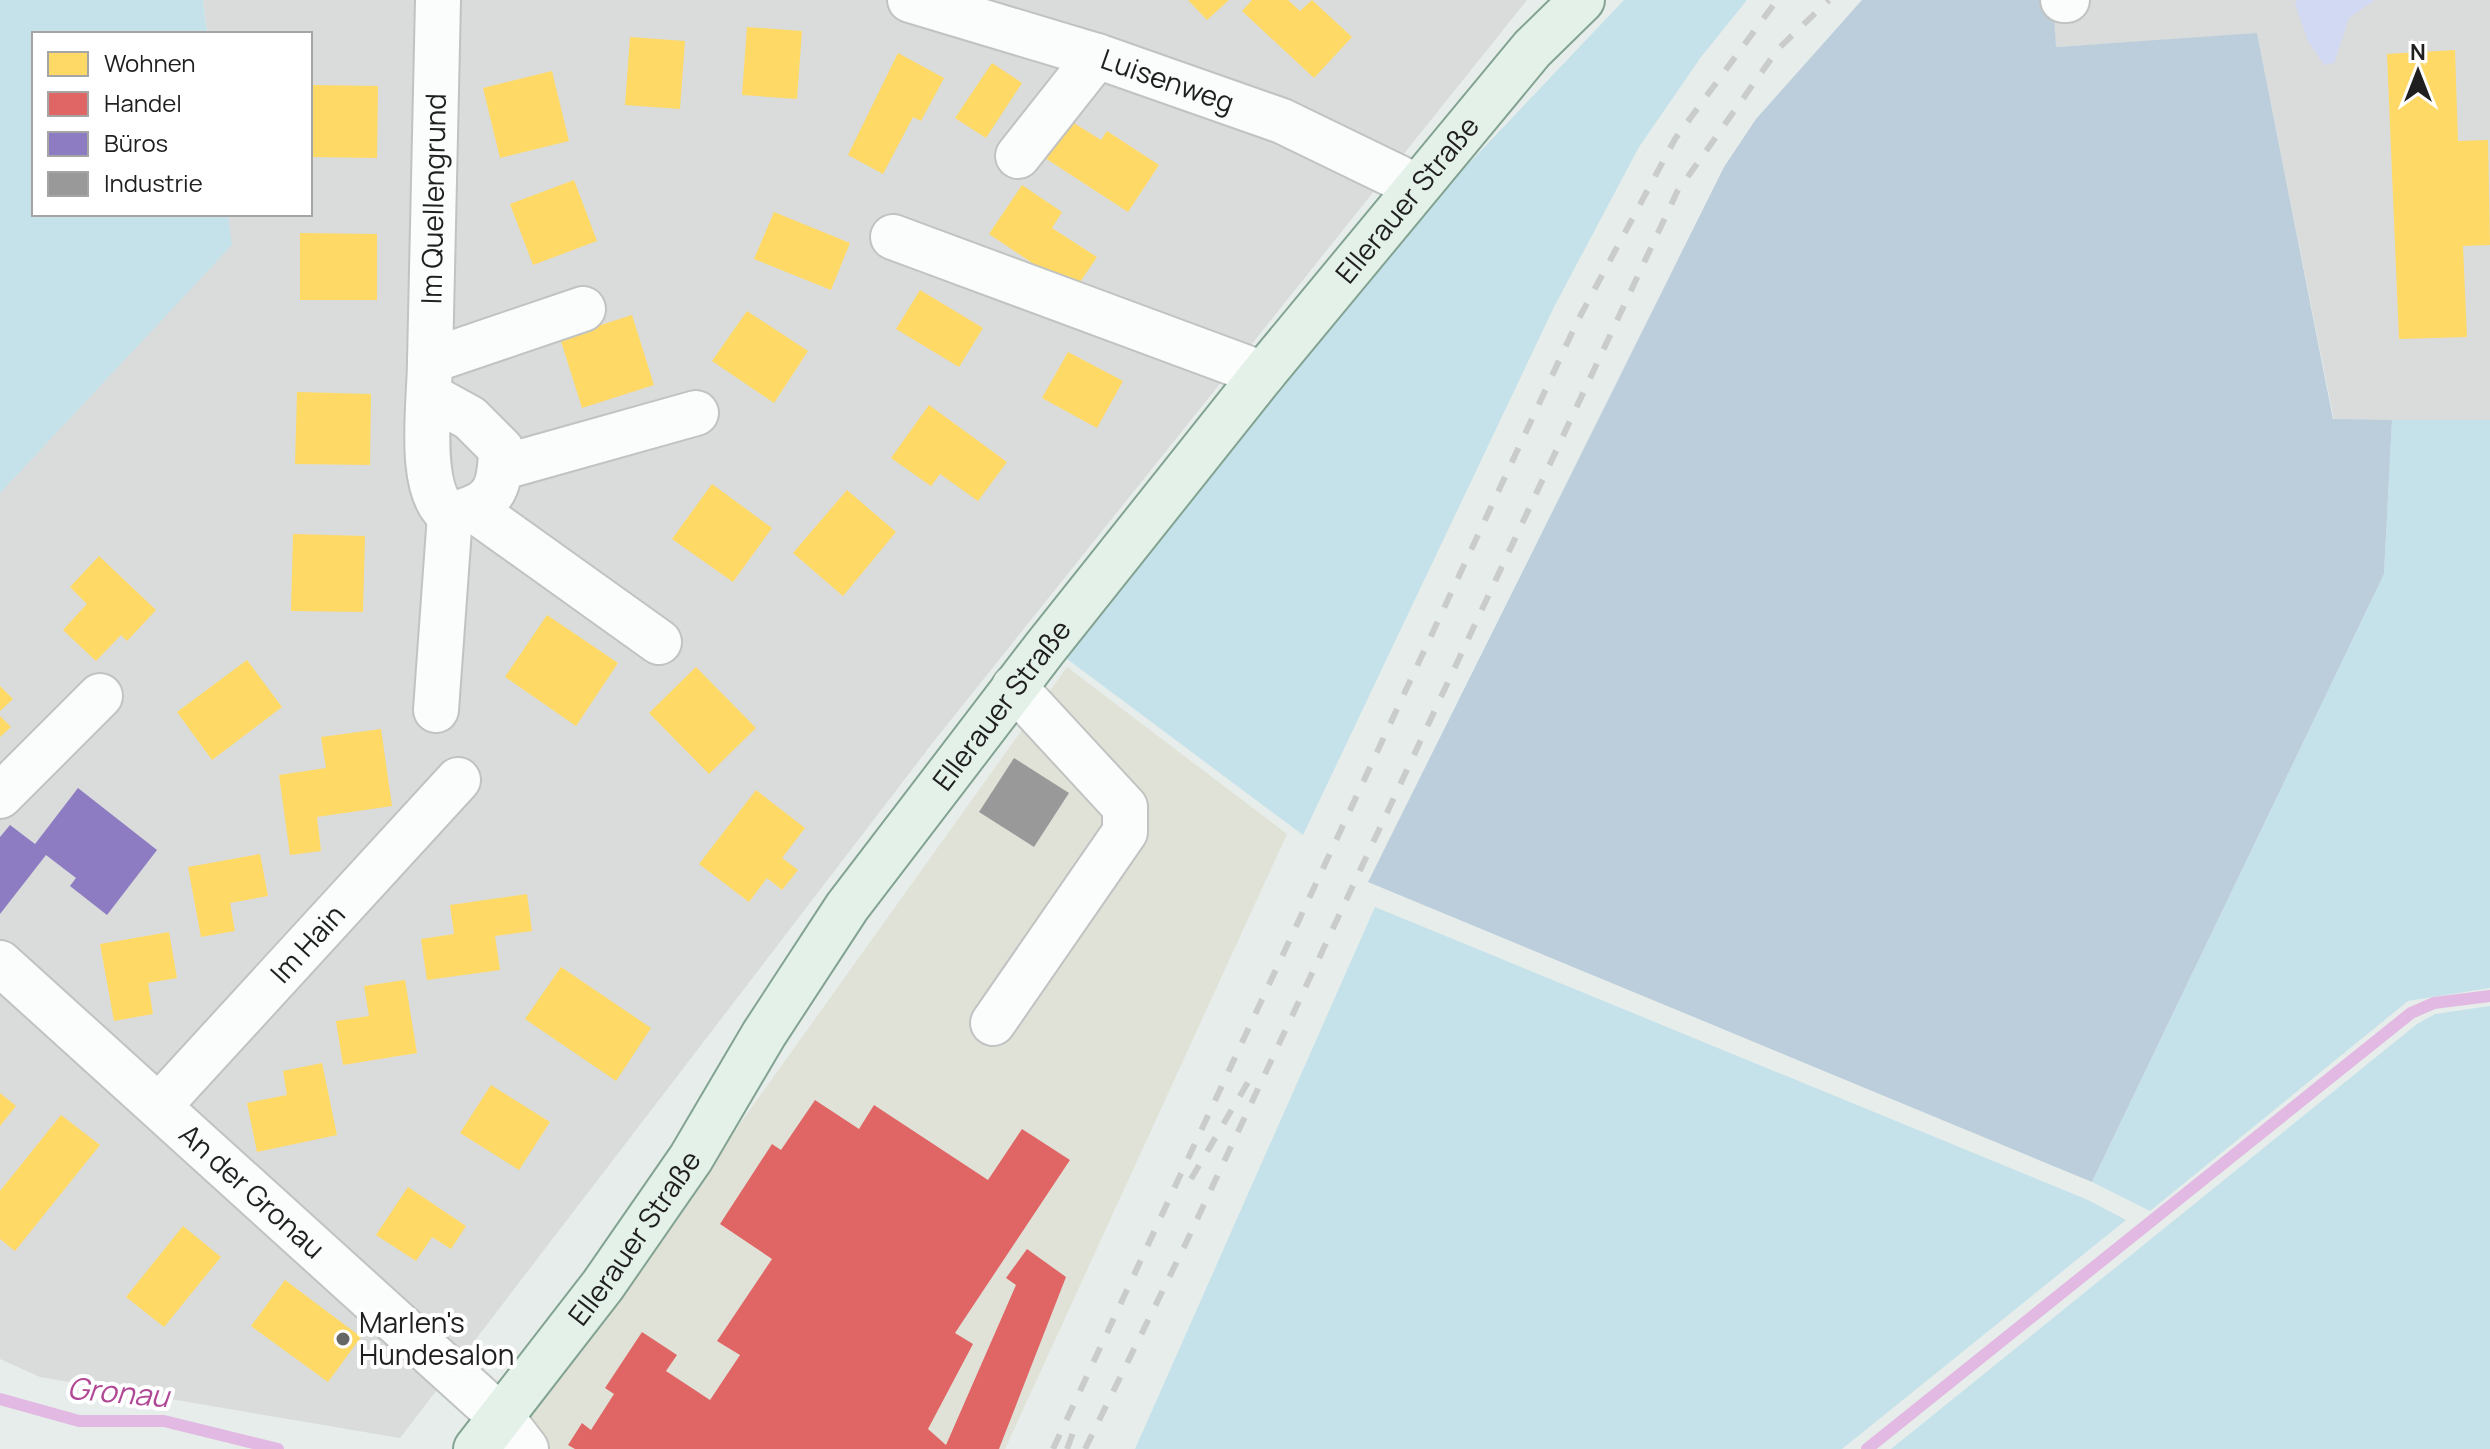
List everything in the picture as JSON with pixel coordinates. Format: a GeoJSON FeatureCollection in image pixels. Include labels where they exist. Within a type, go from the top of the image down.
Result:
{"type":"FeatureCollection","features":[{"type":"Feature","properties":{"kind":"main road","name":"Ellerauer Straße"},"geometry":{"type":"LineString","coordinates":[[502,1439],[691,1158],[764,1034],[847,907],[1014,687],[1263,374],[1532,49],[1582,0]]}},
{"type":"Feature","properties":{"kind":"street","name":"Im Quellengrund"},"geometry":{"type":"LineString","coordinates":[[438,0],[429,483],[439,508],[462,512]]}},
{"type":"Feature","properties":{"kind":"street","name":"Luisenweg"},"geometry":{"type":"LineString","coordinates":[[910,0],[935,4],[1097,56],[1282,121],[1416,186]]}},
{"type":"Feature","properties":{"kind":"street"},"geometry":{"type":"LineString","coordinates":[[1018,156],[1097,56]]}},
{"type":"Feature","properties":{"kind":"street"},"geometry":{"type":"LineString","coordinates":[[893,237],[1263,374]]}},
{"type":"Feature","properties":{"kind":"street"},"geometry":{"type":"LineString","coordinates":[[462,512],[488,500],[500,482],[501,449],[430,379],[583,309]]}},
{"type":"Feature","properties":{"kind":"street"},"geometry":{"type":"LineString","coordinates":[[500,468],[696,413]]}},
{"type":"Feature","properties":{"kind":"street"},"geometry":{"type":"LineString","coordinates":[[462,512],[659,642]]}},
{"type":"Feature","properties":{"kind":"street"},"geometry":{"type":"LineString","coordinates":[[436,710],[462,512]]}},
{"type":"Feature","properties":{"kind":"street"},"geometry":{"type":"LineString","coordinates":[[993,1023],[1125,832],[1125,807],[1014,687]]}},
{"type":"Feature","properties":{"kind":"street"},"geometry":{"type":"LineString","coordinates":[[0,796],[100,696]]}},
{"type":"Feature","properties":{"kind":"street","name":"Im Hain"},"geometry":{"type":"LineString","coordinates":[[159,1106],[458,780]]}},
{"type":"Feature","properties":{"kind":"street","name":"An der Gronau"},"geometry":{"type":"LineString","coordinates":[[0,963],[159,1106],[502,1439]]}},
{"type":"Feature","properties":{"kind":"shaded area"},"geometry":{"type":"Polygon","coordinates":[[[0,0],[203,0],[207,32],[32,32],[32,216],[228,216],[232,245],[0,493],[0,0]]]}},
{"type":"Feature","properties":{"kind":"shaded area"},"geometry":{"type":"Polygon","coordinates":[[[203,0],[1527,0],[934,741],[400,1438],[40,1377],[0,1359],[0,493],[231,245],[228,216],[312,216],[312,32],[207,32],[203,0]]]}},
{"type":"Feature","properties":{"kind":"shaded area"},"geometry":{"type":"Polygon","coordinates":[[[1624,0],[1747,0],[1701,57],[1639,147],[1554,307],[1303,835],[1063,656],[1415,220],[1624,0]]]}},
{"type":"Feature","properties":{"kind":"shaded area"},"geometry":{"type":"Polygon","coordinates":[[[1862,0],[2053,0],[2056,47],[2257,33],[2333,419],[2392,420],[2384,574],[2092,1182],[1368,882],[1724,167],[1756,119],[1862,0]]]}},
{"type":"Feature","properties":{"kind":"shaded area"},"geometry":{"type":"Polygon","coordinates":[[[2053,0],[2490,0],[2490,420],[2334,420],[2257,34],[2055,47],[2053,0]]]}},
{"type":"Feature","properties":{"kind":"shaded area"},"geometry":{"type":"Polygon","coordinates":[[[2297,0],[2375,0],[2349,18],[2334,63],[2324,65],[2308,41],[2295,4],[2297,0]]]}},
{"type":"Feature","properties":{"kind":"shaded area"},"geometry":{"type":"Polygon","coordinates":[[[2392,420],[2490,420],[2490,988],[2408,1001],[2150,1211],[2092,1182],[2384,574],[2392,420]]]}},
{"type":"Feature","properties":{"kind":"shaded area"},"geometry":{"type":"Polygon","coordinates":[[[1067,667],[1287,834],[1005,1449],[507,1449],[1067,667]]]}},
{"type":"Feature","properties":{"kind":"shaded area"},"geometry":{"type":"Polygon","coordinates":[[[1375,907],[2088,1200],[2126,1220],[1842,1449],[1135,1449],[1375,907]]]}},
{"type":"Feature","properties":{"kind":"shaded area"},"geometry":{"type":"Polygon","coordinates":[[[2490,1006],[2490,1449],[1891,1449],[2417,1024],[2435,1014],[2490,1006]]]}},
{"type":"Feature","properties":{"kind":"building: Wohnen"},"geometry":{"type":"Polygon","coordinates":[[[1188,0],[1229,0],[1207,20],[1188,0]]]}},
{"type":"Feature","properties":{"kind":"building: Wohnen"},"geometry":{"type":"Polygon","coordinates":[[[1252,0],[1288,0],[1300,11],[1312,0],[1352,37],[1314,78],[1242,11],[1252,0]]]}},
{"type":"Feature","properties":{"kind":"building: Wohnen"},"geometry":{"type":"Polygon","coordinates":[[[747,27],[802,31],[797,99],[742,95],[747,27]]]}},
{"type":"Feature","properties":{"kind":"building: Wohnen"},"geometry":{"type":"Polygon","coordinates":[[[630,37],[685,41],[680,109],[625,105],[630,37]]]}},
{"type":"Feature","properties":{"kind":"building: Wohnen"},"geometry":{"type":"Polygon","coordinates":[[[2455,50],[2458,141],[2488,140],[2490,245],[2463,246],[2467,337],[2399,339],[2387,54],[2455,50]]]}},
{"type":"Feature","properties":{"kind":"building: Wohnen"},"geometry":{"type":"Polygon","coordinates":[[[898,53],[944,78],[921,121],[913,117],[883,174],[848,155],[898,53]]]}},
{"type":"Feature","properties":{"kind":"building: Wohnen"},"geometry":{"type":"Polygon","coordinates":[[[992,63],[1022,83],[986,138],[955,118],[992,63]]]}},
{"type":"Feature","properties":{"kind":"building: Wohnen"},"geometry":{"type":"Polygon","coordinates":[[[552,71],[569,141],[500,158],[483,88],[552,71]]]}},
{"type":"Feature","properties":{"kind":"building: Wohnen"},"geometry":{"type":"Polygon","coordinates":[[[312,85],[378,86],[377,158],[312,157],[312,85]]]}},
{"type":"Feature","properties":{"kind":"building: Wohnen"},"geometry":{"type":"Polygon","coordinates":[[[1069,120],[1101,140],[1107,131],[1159,165],[1128,212],[1045,158],[1069,120]]]}},
{"type":"Feature","properties":{"kind":"building: Wohnen"},"geometry":{"type":"Polygon","coordinates":[[[574,180],[597,241],[533,265],[510,204],[574,180]]]}},
{"type":"Feature","properties":{"kind":"building: Wohnen"},"geometry":{"type":"Polygon","coordinates":[[[1022,185],[1062,212],[1052,228],[1097,257],[1074,291],[989,234],[1022,185]]]}},
{"type":"Feature","properties":{"kind":"building: Wohnen"},"geometry":{"type":"Polygon","coordinates":[[[774,212],[850,243],[831,290],[754,259],[774,212]]]}},
{"type":"Feature","properties":{"kind":"building: Wohnen"},"geometry":{"type":"Polygon","coordinates":[[[300,233],[377,234],[377,300],[300,300],[300,233]]]}},
{"type":"Feature","properties":{"kind":"building: Wohnen"},"geometry":{"type":"Polygon","coordinates":[[[920,290],[983,328],[959,367],[896,329],[920,290]]]}},
{"type":"Feature","properties":{"kind":"building: Wohnen"},"geometry":{"type":"Polygon","coordinates":[[[747,311],[808,351],[774,403],[712,361],[747,311]]]}},
{"type":"Feature","properties":{"kind":"building: Wohnen"},"geometry":{"type":"Polygon","coordinates":[[[632,315],[654,385],[582,408],[560,338],[632,315]]]}},
{"type":"Feature","properties":{"kind":"building: Wohnen"},"geometry":{"type":"Polygon","coordinates":[[[1068,352],[1123,381],[1097,428],[1042,398],[1068,352]]]}},
{"type":"Feature","properties":{"kind":"building: Wohnen"},"geometry":{"type":"Polygon","coordinates":[[[297,392],[371,394],[370,465],[295,464],[297,392]]]}},
{"type":"Feature","properties":{"kind":"building: Wohnen"},"geometry":{"type":"Polygon","coordinates":[[[929,405],[1007,462],[978,501],[940,474],[931,486],[891,458],[929,405]]]}},
{"type":"Feature","properties":{"kind":"building: Wohnen"},"geometry":{"type":"Polygon","coordinates":[[[712,484],[772,528],[733,582],[672,539],[712,484]]]}},
{"type":"Feature","properties":{"kind":"building: Wohnen"},"geometry":{"type":"Polygon","coordinates":[[[847,490],[896,532],[843,596],[793,553],[847,490]]]}},
{"type":"Feature","properties":{"kind":"building: Wohnen"},"geometry":{"type":"Polygon","coordinates":[[[293,534],[365,536],[363,612],[291,611],[293,534]]]}},
{"type":"Feature","properties":{"kind":"building: Wohnen"},"geometry":{"type":"Polygon","coordinates":[[[99,556],[156,610],[127,641],[121,635],[96,661],[63,630],[87,604],[70,587],[99,556]]]}},
{"type":"Feature","properties":{"kind":"building: Wohnen"},"geometry":{"type":"Polygon","coordinates":[[[547,615],[618,663],[576,726],[505,677],[547,615]]]}},
{"type":"Feature","properties":{"kind":"building: Wohnen"},"geometry":{"type":"Polygon","coordinates":[[[247,660],[282,707],[212,760],[177,712],[247,660]]]}},
{"type":"Feature","properties":{"kind":"building: Wohnen"},"geometry":{"type":"Polygon","coordinates":[[[696,667],[756,728],[709,774],[649,713],[696,667]]]}},
{"type":"Feature","properties":{"kind":"building: Wohnen"},"geometry":{"type":"Polygon","coordinates":[[[0,686],[13,699],[0,711],[0,686]]]}},
{"type":"Feature","properties":{"kind":"building: Wohnen"},"geometry":{"type":"Polygon","coordinates":[[[0,716],[11,727],[0,737],[0,716]]]}},
{"type":"Feature","properties":{"kind":"building: Wohnen"},"geometry":{"type":"Polygon","coordinates":[[[381,729],[392,806],[317,817],[321,851],[290,855],[279,775],[326,768],[321,737],[381,729]]]}},
{"type":"Feature","properties":{"kind":"building: Wohnen"},"geometry":{"type":"Polygon","coordinates":[[[756,790],[805,828],[782,858],[798,870],[782,890],[767,878],[749,902],[699,864],[756,790]]]}},
{"type":"Feature","properties":{"kind":"building: Wohnen"},"geometry":{"type":"Polygon","coordinates":[[[260,854],[268,896],[230,903],[235,931],[201,937],[188,867],[260,854]]]}},
{"type":"Feature","properties":{"kind":"building: Wohnen"},"geometry":{"type":"Polygon","coordinates":[[[527,894],[532,931],[495,936],[500,970],[427,980],[421,939],[454,934],[450,905],[527,894]]]}},
{"type":"Feature","properties":{"kind":"building: Wohnen"},"geometry":{"type":"Polygon","coordinates":[[[169,932],[177,978],[148,983],[153,1014],[114,1021],[100,944],[169,932]]]}},
{"type":"Feature","properties":{"kind":"building: Wohnen"},"geometry":{"type":"Polygon","coordinates":[[[561,967],[651,1028],[616,1081],[525,1019],[561,967]]]}},
{"type":"Feature","properties":{"kind":"building: Wohnen"},"geometry":{"type":"Polygon","coordinates":[[[405,980],[417,1053],[343,1065],[336,1021],[369,1016],[364,986],[405,980]]]}},
{"type":"Feature","properties":{"kind":"building: Wohnen"},"geometry":{"type":"Polygon","coordinates":[[[322,1063],[337,1135],[257,1152],[247,1103],[287,1095],[283,1071],[322,1063]]]}},
{"type":"Feature","properties":{"kind":"building: Wohnen"},"geometry":{"type":"Polygon","coordinates":[[[491,1085],[550,1122],[519,1170],[460,1133],[491,1085]]]}},
{"type":"Feature","properties":{"kind":"building: Wohnen"},"geometry":{"type":"Polygon","coordinates":[[[0,1093],[16,1106],[0,1126],[0,1093]]]}},
{"type":"Feature","properties":{"kind":"building: Wohnen"},"geometry":{"type":"Polygon","coordinates":[[[61,1115],[100,1145],[15,1251],[0,1239],[0,1191],[61,1115]]]}},
{"type":"Feature","properties":{"kind":"building: Wohnen"},"geometry":{"type":"Polygon","coordinates":[[[408,1187],[466,1226],[451,1249],[432,1237],[416,1261],[376,1235],[408,1187]]]}},
{"type":"Feature","properties":{"kind":"building: Wohnen"},"geometry":{"type":"Polygon","coordinates":[[[183,1226],[221,1257],[164,1327],[126,1297],[183,1226]]]}},
{"type":"Feature","properties":{"kind":"building: Wohnen"},"geometry":{"type":"Polygon","coordinates":[[[285,1280],[361,1337],[328,1382],[251,1326],[285,1280]]]}},
{"type":"Feature","properties":{"kind":"building: Handel"},"geometry":{"type":"Polygon","coordinates":[[[815,1100],[859,1129],[874,1105],[988,1180],[1022,1129],[1070,1160],[955,1333],[973,1344],[928,1429],[946,1445],[1016,1285],[1006,1278],[1027,1249],[1066,1277],[999,1449],[575,1449],[568,1445],[582,1423],[591,1430],[614,1394],[605,1388],[642,1332],[677,1355],[666,1371],[710,1400],[740,1355],[717,1341],[772,1259],[720,1224],[772,1144],[781,1150],[815,1100]]]}},
{"type":"Feature","properties":{"kind":"building: Büros"},"geometry":{"type":"Polygon","coordinates":[[[78,788],[157,850],[107,915],[70,886],[76,878],[46,855],[0,914],[0,837],[10,825],[35,844],[78,788]]]}},
{"type":"Feature","properties":{"kind":"building: Industrie"},"geometry":{"type":"Polygon","coordinates":[[[1014,758],[1069,793],[1034,847],[979,812],[1014,758]]]}},
{"type":"Feature","properties":{"kind":"waterway"},"geometry":{"type":"LineString","coordinates":[[1867,1449],[2411,1013],[2434,1003],[2490,996]]}},
{"type":"Feature","properties":{"kind":"waterway","name":"Gronau"},"geometry":{"type":"LineString","coordinates":[[0,1399],[79,1421],[164,1421],[278,1449]]}},
{"type":"Feature","properties":{"kind":"railway"},"geometry":{"type":"LineString","coordinates":[[1053,1449],[1577,322],[1675,139],[1777,0]]}},
{"type":"Feature","properties":{"kind":"railway"},"geometry":{"type":"LineString","coordinates":[[1085,1449],[1185,1245],[1677,192],[1778,49],[1829,0]]}},
{"type":"Feature","properties":{"kind":"railway"},"geometry":{"type":"LineString","coordinates":[[1191,1179],[1254,1072]]}},
{"type":"Feature","properties":{"kind":"railway"},"geometry":{"type":"LineString","coordinates":[[1067,1449],[1078,1419]]}},
{"type":"Feature","properties":{"kind":"place","name":"Marlen's Hundesalon"},"geometry":{"type":"Point","coordinates":[343,1339]}}]}
